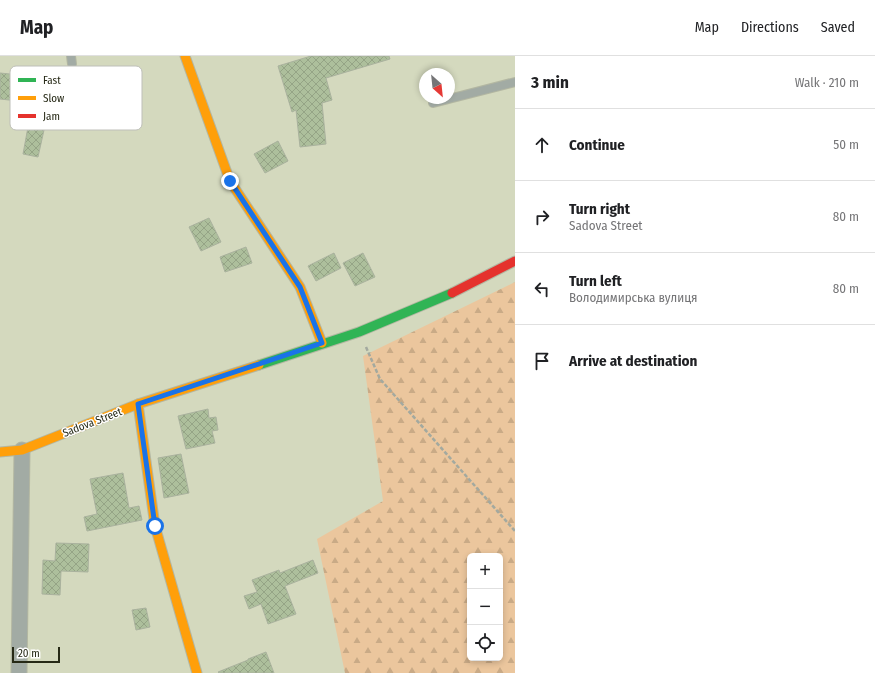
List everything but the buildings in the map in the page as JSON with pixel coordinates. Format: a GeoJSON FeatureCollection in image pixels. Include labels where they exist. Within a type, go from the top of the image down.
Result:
{"type":"FeatureCollection","features":[{"type":"Feature","properties":{"kind":"street"},"geometry":{"type":"LineString","coordinates":[[186,56],[230,181],[300,287],[322,343]]}},
{"type":"Feature","properties":{"kind":"street","name":"Sadova Street"},"geometry":{"type":"LineString","coordinates":[[0,452],[22,450],[138,404],[359,332],[446,296],[515,261]]}},
{"type":"Feature","properties":{"kind":"street"},"geometry":{"type":"LineString","coordinates":[[138,404],[155,526],[197,673]]}},
{"type":"Feature","properties":{"kind":"street"},"geometry":{"type":"LineString","coordinates":[[19,673],[22,450]]}},
{"type":"Feature","properties":{"kind":"lane"},"geometry":{"type":"LineString","coordinates":[[455,97],[515,82]]}},
{"type":"Feature","properties":{"kind":"path"},"geometry":{"type":"LineString","coordinates":[[359,332],[380,379],[515,530]]}},
{"type":"Feature","properties":{"kind":"green space"},"geometry":{"type":"Polygon","coordinates":[[[515,282],[515,673],[345,673],[317,539],[383,501],[363,356],[515,282]]]}},
{"type":"Feature","properties":{"kind":"traffic: fast"},"geometry":{"type":"LineString","coordinates":[[259,365],[359,332],[452,293]]}},
{"type":"Feature","properties":{"kind":"traffic: slow"},"geometry":{"type":"LineString","coordinates":[[185,56],[230,181],[300,287],[322,343]]}},
{"type":"Feature","properties":{"kind":"traffic: slow"},"geometry":{"type":"LineString","coordinates":[[0,452],[22,450],[138,404],[259,365]]}},
{"type":"Feature","properties":{"kind":"traffic: slow"},"geometry":{"type":"LineString","coordinates":[[138,404],[155,526],[197,673]]}},
{"type":"Feature","properties":{"kind":"traffic: jam"},"geometry":{"type":"LineString","coordinates":[[452,293],[515,261]]}},
{"type":"Feature","properties":{"kind":"route"},"geometry":{"type":"LineString","coordinates":[[155,526],[138,404],[322,343],[300,287],[230,181]]}}]}
